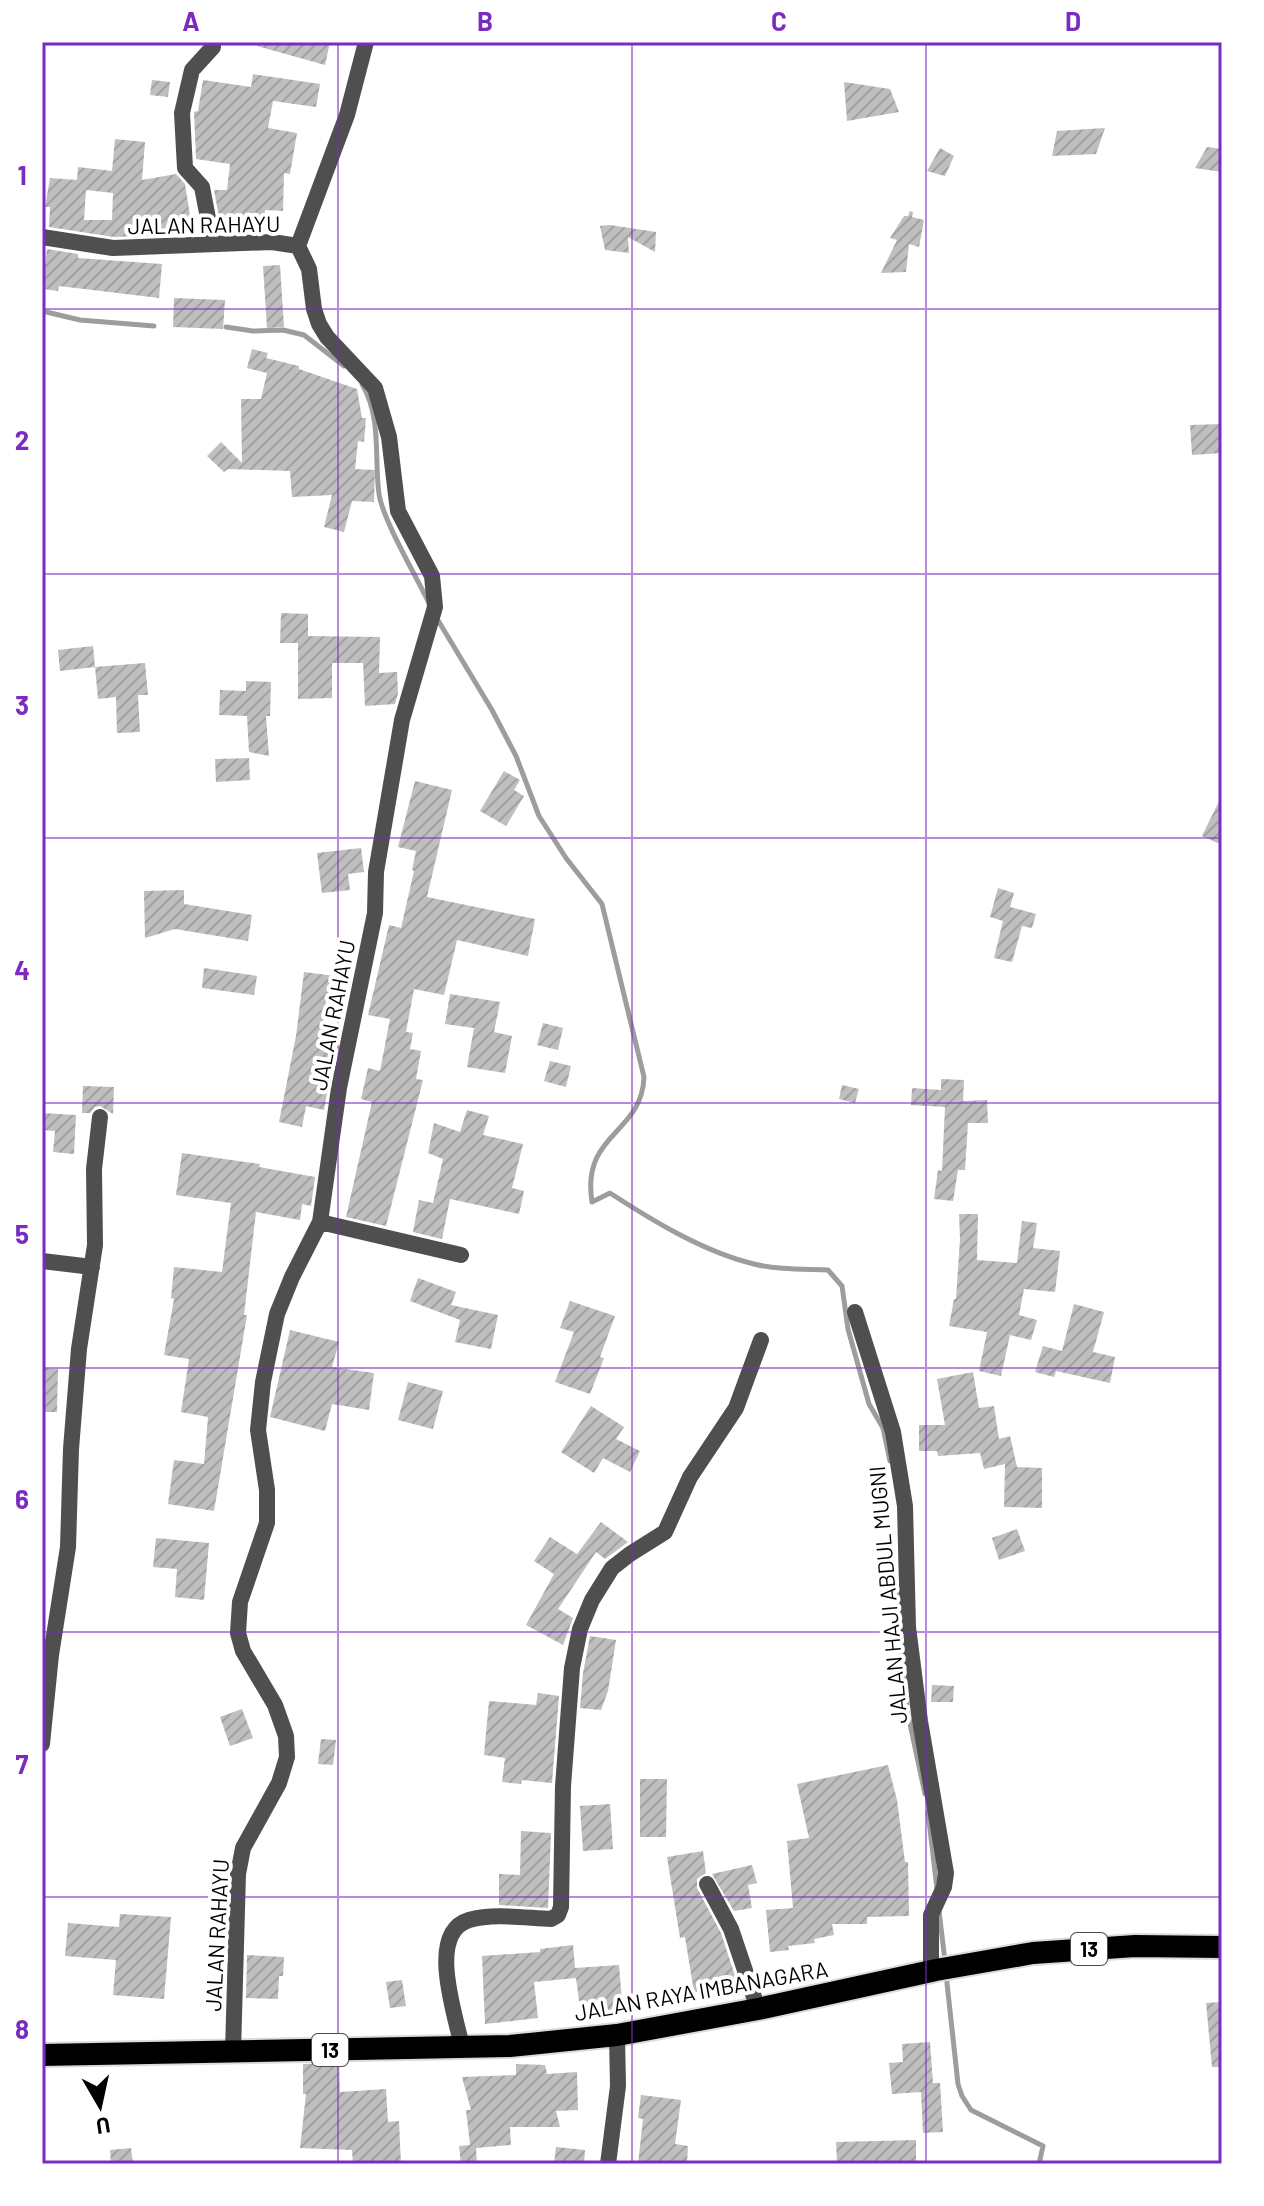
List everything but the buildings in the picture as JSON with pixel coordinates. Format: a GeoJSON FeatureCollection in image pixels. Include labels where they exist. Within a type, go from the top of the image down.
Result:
{"type":"FeatureCollection","features":[{"type":"Feature","properties":{"kind":"highway","name":"JALAN RAYA IMBANAGARA"},"geometry":{"type":"LineString","coordinates":[[42,2055],[510,2046],[617,2035],[1033,1953],[1135,1946],[1222,1947]]}},
{"type":"Feature","properties":{"kind":"street"},"geometry":{"type":"LineString","coordinates":[[213,42],[213,47],[188,79],[182,113],[185,168],[202,187],[213,244]]}},
{"type":"Feature","properties":{"kind":"street"},"geometry":{"type":"LineString","coordinates":[[298,246],[347,115],[366,42]]}},
{"type":"Feature","properties":{"kind":"street","name":"JALAN RAHAYU"},"geometry":{"type":"LineString","coordinates":[[42,237],[113,248],[272,242],[298,246],[309,269],[319,324],[327,337],[375,388],[389,437],[398,511],[432,576],[434,613],[402,720],[376,872],[375,913],[339,1088],[320,1222],[284,1296],[263,1382],[258,1430],[267,1490],[267,1523],[237,1619],[243,1651],[275,1705],[288,1746],[279,1783],[249,1834],[238,1874],[233,2052]]}},
{"type":"Feature","properties":{"kind":"street"},"geometry":{"type":"LineString","coordinates":[[42,1744],[51,1655],[68,1547],[71,1449],[79,1349],[95,1245],[94,1169],[100,1117]]}},
{"type":"Feature","properties":{"kind":"street"},"geometry":{"type":"LineString","coordinates":[[320,1222],[461,1255]]}},
{"type":"Feature","properties":{"kind":"street"},"geometry":{"type":"LineString","coordinates":[[42,1261],[92,1267]]}},
{"type":"Feature","properties":{"kind":"street","name":"JALAN HAJI ABDUL MUGNI"},"geometry":{"type":"LineString","coordinates":[[855,1312],[893,1432],[905,1506],[908,1627],[920,1721],[946,1873],[944,1887],[933,1910],[942,1969]]}},
{"type":"Feature","properties":{"kind":"street"},"geometry":{"type":"LineString","coordinates":[[462,2047],[447,1982],[446,1953],[451,1932],[459,1925],[478,1919],[551,1919],[558,1915],[561,1907],[563,1786],[572,1668],[580,1629],[592,1600],[612,1568],[665,1532],[690,1477],[736,1408],[761,1340]]}},
{"type":"Feature","properties":{"kind":"street"},"geometry":{"type":"LineString","coordinates":[[707,1884],[731,1929],[758,2009]]}},
{"type":"Feature","properties":{"kind":"street"},"geometry":{"type":"LineString","coordinates":[[608,2164],[618,2086],[617,2035]]}},
{"type":"Feature","properties":{"kind":"waterway"},"geometry":{"type":"LineString","coordinates":[[42,311],[80,320],[154,326]]}},
{"type":"Feature","properties":{"kind":"waterway"},"geometry":{"type":"LineString","coordinates":[[226,327],[253,331],[283,330],[304,335],[344,366]]}},
{"type":"Feature","properties":{"kind":"waterway"},"geometry":{"type":"LineString","coordinates":[[362,384],[375,424],[382,505],[428,601]]}},
{"type":"Feature","properties":{"kind":"waterway"},"geometry":{"type":"LineString","coordinates":[[436,617],[516,756],[539,816],[566,858],[602,904],[644,1077],[641,1096],[633,1111],[595,1161],[591,1179],[592,1202],[610,1193],[679,1234],[735,1259],[772,1267],[828,1270],[842,1286],[848,1329],[869,1404],[883,1428],[890,1461]]}},
{"type":"Feature","properties":{"kind":"waterway"},"geometry":{"type":"LineString","coordinates":[[899,1586],[897,1628],[907,1710],[925,1794]]}},
{"type":"Feature","properties":{"kind":"waterway"},"geometry":{"type":"LineString","coordinates":[[928,1812],[937,1889]]}},
{"type":"Feature","properties":{"kind":"waterway"},"geometry":{"type":"LineString","coordinates":[[939,1911],[945,1961]]}},
{"type":"Feature","properties":{"kind":"waterway"},"geometry":{"type":"LineString","coordinates":[[946,1974],[958,2084],[962,2096],[971,2110],[1043,2146],[1039,2164]]}}]}
